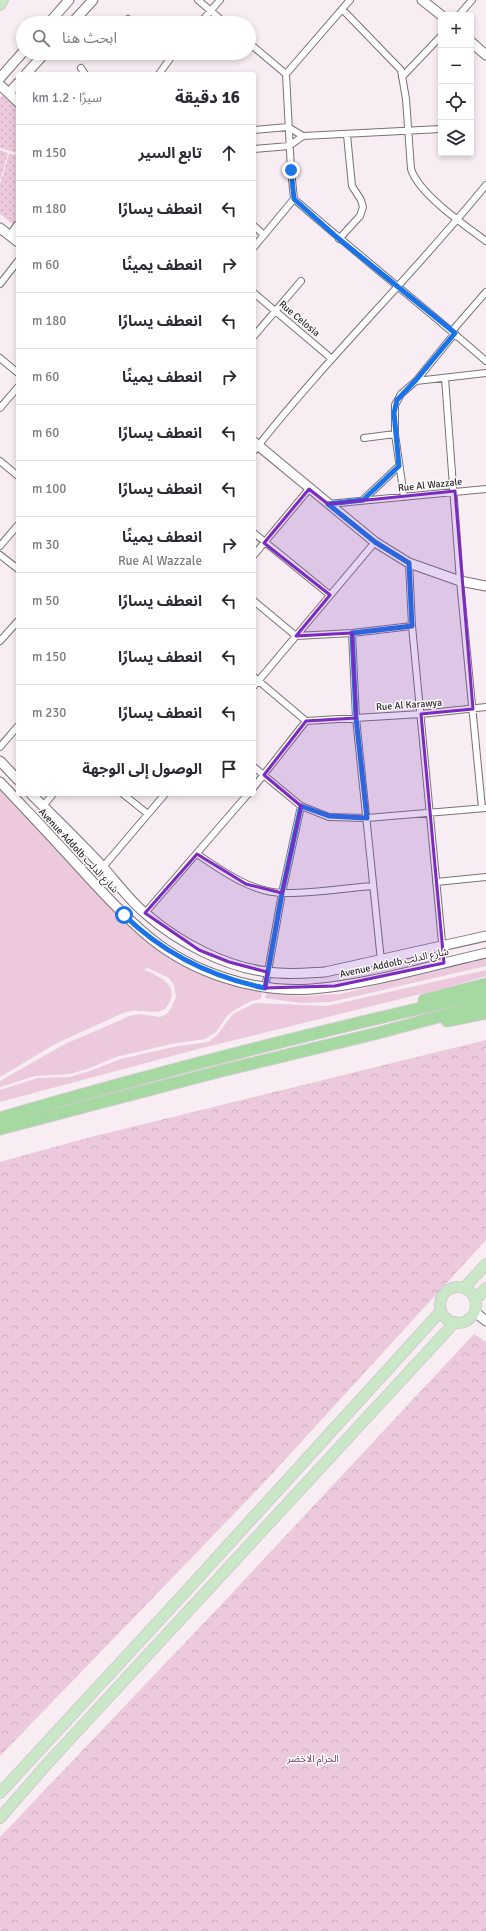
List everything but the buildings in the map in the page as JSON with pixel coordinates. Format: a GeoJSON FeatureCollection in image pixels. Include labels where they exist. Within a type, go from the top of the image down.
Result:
{"type":"FeatureCollection","features":[{"type":"Feature","properties":{"kind":"highway"},"geometry":{"type":"LineString","coordinates":[[377,1018],[402,1006],[486,984]]}},
{"type":"Feature","properties":{"kind":"highway"},"geometry":{"type":"LineString","coordinates":[[0,1118],[224,1055],[486,993]]}},
{"type":"Feature","properties":{"kind":"highway"},"geometry":{"type":"LineString","coordinates":[[0,1130],[229,1069],[378,1033],[486,1004]]}},
{"type":"Feature","properties":{"kind":"highway"},"geometry":{"type":"LineString","coordinates":[[378,1033],[407,1030],[486,1013]]}},
{"type":"Feature","properties":{"kind":"highway"},"geometry":{"type":"LineString","coordinates":[[0,1110],[36,1102],[73,1097]]}},
{"type":"Feature","properties":{"kind":"highway"},"geometry":{"type":"LineString","coordinates":[[0,1137],[34,1127],[76,1110]]}},
{"type":"Feature","properties":{"kind":"main road"},"geometry":{"type":"LineString","coordinates":[[0,5],[3,0]]}},
{"type":"Feature","properties":{"kind":"main road"},"geometry":{"type":"LineString","coordinates":[[464,1288],[486,1264]]}},
{"type":"Feature","properties":{"kind":"main road"},"geometry":{"type":"LineString","coordinates":[[453,1288],[464,1288],[473,1294],[476,1299],[475,1312],[467,1321],[455,1322],[449,1320],[441,1311],[440,1305],[444,1294],[453,1288]]}},
{"type":"Feature","properties":{"kind":"main road"},"geometry":{"type":"LineString","coordinates":[[476,1299],[486,1288]]}},
{"type":"Feature","properties":{"kind":"main road"},"geometry":{"type":"LineString","coordinates":[[0,1793],[4,1785],[184,1594],[441,1311]]}},
{"type":"Feature","properties":{"kind":"main road"},"geometry":{"type":"LineString","coordinates":[[0,1818],[52,1759],[455,1322]]}},
{"type":"Feature","properties":{"kind":"street"},"geometry":{"type":"LineString","coordinates":[[55,16],[69,0]]}},
{"type":"Feature","properties":{"kind":"street"},"geometry":{"type":"LineString","coordinates":[[78,16],[93,0]]}},
{"type":"Feature","properties":{"kind":"street"},"geometry":{"type":"LineString","coordinates":[[198,0],[217,16]]}},
{"type":"Feature","properties":{"kind":"street"},"geometry":{"type":"LineString","coordinates":[[206,16],[220,0]]}},
{"type":"Feature","properties":{"kind":"street"},"geometry":{"type":"LineString","coordinates":[[350,0],[286,74],[289,146],[294,199],[339,239],[454,332],[486,361]]}},
{"type":"Feature","properties":{"kind":"street"},"geometry":{"type":"LineString","coordinates":[[422,0],[438,13]]}},
{"type":"Feature","properties":{"kind":"street"},"geometry":{"type":"LineString","coordinates":[[462,12],[472,0]]}},
{"type":"Feature","properties":{"kind":"street"},"geometry":{"type":"LineString","coordinates":[[342,9],[401,70],[406,99],[411,169],[414,179],[458,220],[486,241]]}},
{"type":"Feature","properties":{"kind":"street"},"geometry":{"type":"LineString","coordinates":[[402,77],[438,39]]}},
{"type":"Feature","properties":{"kind":"street"},"geometry":{"type":"LineString","coordinates":[[474,45],[486,55]]}},
{"type":"Feature","properties":{"kind":"street"},"geometry":{"type":"LineString","coordinates":[[256,49],[286,74]]}},
{"type":"Feature","properties":{"kind":"street"},"geometry":{"type":"LineString","coordinates":[[0,78],[16,60]]}},
{"type":"Feature","properties":{"kind":"street"},"geometry":{"type":"LineString","coordinates":[[28,72],[39,60]]}},
{"type":"Feature","properties":{"kind":"street"},"geometry":{"type":"LineString","coordinates":[[160,72],[169,60]]}},
{"type":"Feature","properties":{"kind":"street"},"geometry":{"type":"LineString","coordinates":[[81,68],[84,72]]}},
{"type":"Feature","properties":{"kind":"street"},"geometry":{"type":"LineString","coordinates":[[0,85],[16,100]]}},
{"type":"Feature","properties":{"kind":"street"},"geometry":{"type":"LineString","coordinates":[[9,93],[16,85]]}},
{"type":"Feature","properties":{"kind":"street"},"geometry":{"type":"LineString","coordinates":[[256,130],[288,127],[303,136],[347,135],[438,129]]}},
{"type":"Feature","properties":{"kind":"street"},"geometry":{"type":"LineString","coordinates":[[339,239],[360,216],[363,206],[352,186],[347,135]]}},
{"type":"Feature","properties":{"kind":"street"},"geometry":{"type":"LineString","coordinates":[[256,148],[289,146],[303,136]]}},
{"type":"Feature","properties":{"kind":"street"},"geometry":{"type":"LineString","coordinates":[[256,445],[458,220],[486,186]]}},
{"type":"Feature","properties":{"kind":"street"},"geometry":{"type":"LineString","coordinates":[[256,245],[294,199]]}},
{"type":"Feature","properties":{"kind":"street"},"geometry":{"type":"LineString","coordinates":[[0,228],[14,239]]}},
{"type":"Feature","properties":{"kind":"street"},"geometry":{"type":"LineString","coordinates":[[256,228],[264,235]]}},
{"type":"Feature","properties":{"kind":"street"},"geometry":{"type":"LineString","coordinates":[[0,284],[16,264]]}},
{"type":"Feature","properties":{"kind":"street"},"geometry":{"type":"LineString","coordinates":[[256,334],[301,281]]}},
{"type":"Feature","properties":{"kind":"street"},"geometry":{"type":"LineString","coordinates":[[404,497],[395,434],[395,405],[401,394],[416,380],[486,292]]}},
{"type":"Feature","properties":{"kind":"street","name":"Rue Celosia"},"geometry":{"type":"LineString","coordinates":[[256,295],[332,359]]}},
{"type":"Feature","properties":{"kind":"street"},"geometry":{"type":"LineString","coordinates":[[0,358],[16,371]]}},
{"type":"Feature","properties":{"kind":"street"},"geometry":{"type":"LineString","coordinates":[[416,380],[486,373]]}},
{"type":"Feature","properties":{"kind":"street"},"geometry":{"type":"LineString","coordinates":[[256,769],[301,806],[329,816],[367,818],[484,808],[460,581],[455,491],[446,378]]}},
{"type":"Feature","properties":{"kind":"street"},"geometry":{"type":"LineString","coordinates":[[0,408],[16,389]]}},
{"type":"Feature","properties":{"kind":"street"},"geometry":{"type":"LineString","coordinates":[[364,438],[395,434]]}},
{"type":"Feature","properties":{"kind":"street"},"geometry":{"type":"LineString","coordinates":[[256,447],[375,542],[409,563],[460,581],[486,586]]}},
{"type":"Feature","properties":{"kind":"street"},"geometry":{"type":"LineString","coordinates":[[0,461],[16,474]]}},
{"type":"Feature","properties":{"kind":"street"},"geometry":{"type":"LineString","coordinates":[[363,500],[399,466]]}},
{"type":"Feature","properties":{"kind":"street"},"geometry":{"type":"LineString","coordinates":[[256,553],[309,489]]}},
{"type":"Feature","properties":{"kind":"street","name":"Rue Al Wazzale"},"geometry":{"type":"LineString","coordinates":[[328,504],[486,489]]}},
{"type":"Feature","properties":{"kind":"street"},"geometry":{"type":"LineString","coordinates":[[0,546],[16,527]]}},
{"type":"Feature","properties":{"kind":"street"},"geometry":{"type":"LineString","coordinates":[[256,535],[330,595]]}},
{"type":"Feature","properties":{"kind":"street"},"geometry":{"type":"LineString","coordinates":[[256,784],[306,722],[256,679],[296,636],[375,542]]}},
{"type":"Feature","properties":{"kind":"street"},"geometry":{"type":"LineString","coordinates":[[0,554],[16,567]]}},
{"type":"Feature","properties":{"kind":"street"},"geometry":{"type":"LineString","coordinates":[[409,563],[412,626],[444,963]]}},
{"type":"Feature","properties":{"kind":"street"},"geometry":{"type":"LineString","coordinates":[[256,603],[296,636],[352,633],[412,626]]}},
{"type":"Feature","properties":{"kind":"street"},"geometry":{"type":"LineString","coordinates":[[1,637],[16,623]]}},
{"type":"Feature","properties":{"kind":"street"},"geometry":{"type":"LineString","coordinates":[[352,633],[356,718],[381,961]]}},
{"type":"Feature","properties":{"kind":"street","name":"Rue Al Karawya"},"geometry":{"type":"LineString","coordinates":[[306,722],[420,714],[486,707]]}},
{"type":"Feature","properties":{"kind":"street"},"geometry":{"type":"LineString","coordinates":[[0,747],[16,728]]}},
{"type":"Feature","properties":{"kind":"street"},"geometry":{"type":"LineString","coordinates":[[0,761],[16,778]]}},
{"type":"Feature","properties":{"kind":"street","name":"Avenue Addolb شارع الدلب"},"geometry":{"type":"LineString","coordinates":[[0,782],[124,915],[153,940],[185,960],[207,971],[243,983],[265,988],[300,989],[334,986],[372,980],[486,953]]}},
{"type":"Feature","properties":{"kind":"street","name":"Avenue Addolb شارع الدلب"},"geometry":{"type":"LineString","coordinates":[[33,796],[103,867],[145,913],[162,927],[199,950],[229,962],[267,972],[303,974],[325,972],[381,961],[486,936]]}},
{"type":"Feature","properties":{"kind":"street"},"geometry":{"type":"LineString","coordinates":[[43,806],[51,796]]}},
{"type":"Feature","properties":{"kind":"street"},"geometry":{"type":"LineString","coordinates":[[126,796],[148,814]]}},
{"type":"Feature","properties":{"kind":"street"},"geometry":{"type":"LineString","coordinates":[[103,867],[163,796]]}},
{"type":"Feature","properties":{"kind":"street"},"geometry":{"type":"LineString","coordinates":[[145,913],[246,796]]}},
{"type":"Feature","properties":{"kind":"street"},"geometry":{"type":"LineString","coordinates":[[265,988],[282,893],[301,806]]}},
{"type":"Feature","properties":{"kind":"street"},"geometry":{"type":"LineString","coordinates":[[197,854],[228,875],[246,884],[282,893],[373,886]]}},
{"type":"Feature","properties":{"kind":"street"},"geometry":{"type":"LineString","coordinates":[[436,882],[486,876]]}},
{"type":"Feature","properties":{"kind":"street"},"geometry":{"type":"LineString","coordinates":[[475,1312],[486,1321]]}},
{"type":"Feature","properties":{"kind":"highlighted area"},"geometry":{"type":"Polygon","coordinates":[[[309,489],[328,504],[455,491],[473,709],[421,714],[444,963],[335,986],[265,988],[267,972],[229,962],[199,950],[145,913],[197,854],[246,884],[282,893],[301,806],[264,775],[306,721],[356,718],[352,633],[296,636],[330,595],[264,543],[309,489]]]}},
{"type":"Feature","properties":{"kind":"green space"},"geometry":{"type":"Polygon","coordinates":[[[3,95],[16,105],[16,152],[0,148],[0,98],[3,95]]]}},
{"type":"Feature","properties":{"kind":"green space"},"geometry":{"type":"Polygon","coordinates":[[[0,150],[8,153],[0,180],[0,150]]]}},
{"type":"Feature","properties":{"kind":"green space"},"geometry":{"type":"Polygon","coordinates":[[[9,154],[16,155],[16,220],[13,224],[0,214],[0,184],[9,154]]]}},
{"type":"Feature","properties":{"kind":"green space"},"geometry":{"type":"Polygon","coordinates":[[[0,788],[132,930],[167,955],[190,969],[231,985],[262,992],[261,999],[251,1001],[233,1011],[227,1016],[216,1032],[205,1039],[171,1044],[116,1057],[87,1069],[70,1074],[35,1076],[0,1087],[0,1081],[65,1044],[130,1016],[139,1014],[160,1017],[167,1014],[176,997],[174,985],[169,978],[146,967],[145,970],[164,980],[171,989],[172,995],[165,1009],[156,1012],[129,1011],[123,1013],[55,1044],[0,1077],[0,788]]]}},
{"type":"Feature","properties":{"kind":"green space"},"geometry":{"type":"Polygon","coordinates":[[[486,959],[486,966],[331,1002],[301,1003],[265,998],[266,993],[301,996],[340,994],[486,959]]]}},
{"type":"Feature","properties":{"kind":"green space"},"geometry":{"type":"Polygon","coordinates":[[[486,970],[486,976],[449,987],[202,1048],[0,1102],[0,1090],[38,1078],[70,1077],[121,1059],[173,1047],[208,1042],[217,1035],[233,1014],[255,1003],[327,1006],[486,970]]]}},
{"type":"Feature","properties":{"kind":"green space"},"geometry":{"type":"Polygon","coordinates":[[[486,1040],[486,1240],[259,1488],[0,1756],[0,1162],[87,1138],[486,1040]]]}},
{"type":"Feature","properties":{"kind":"green space","name":"الحزام الاخضر"},"geometry":{"type":"Polygon","coordinates":[[[474,1334],[486,1342],[486,1931],[0,1931],[0,1837],[220,1606],[474,1334]]]}},
{"type":"Feature","properties":{"kind":"route"},"geometry":{"type":"LineString","coordinates":[[124,915],[153,940],[194,965],[243,983],[265,988],[282,893],[301,806],[336,818],[367,818],[356,718],[352,633],[412,626],[409,563],[375,542],[328,504],[363,500],[399,466],[394,413],[397,400],[401,394],[416,380],[455,333],[339,239],[294,199],[291,170]]}}]}
